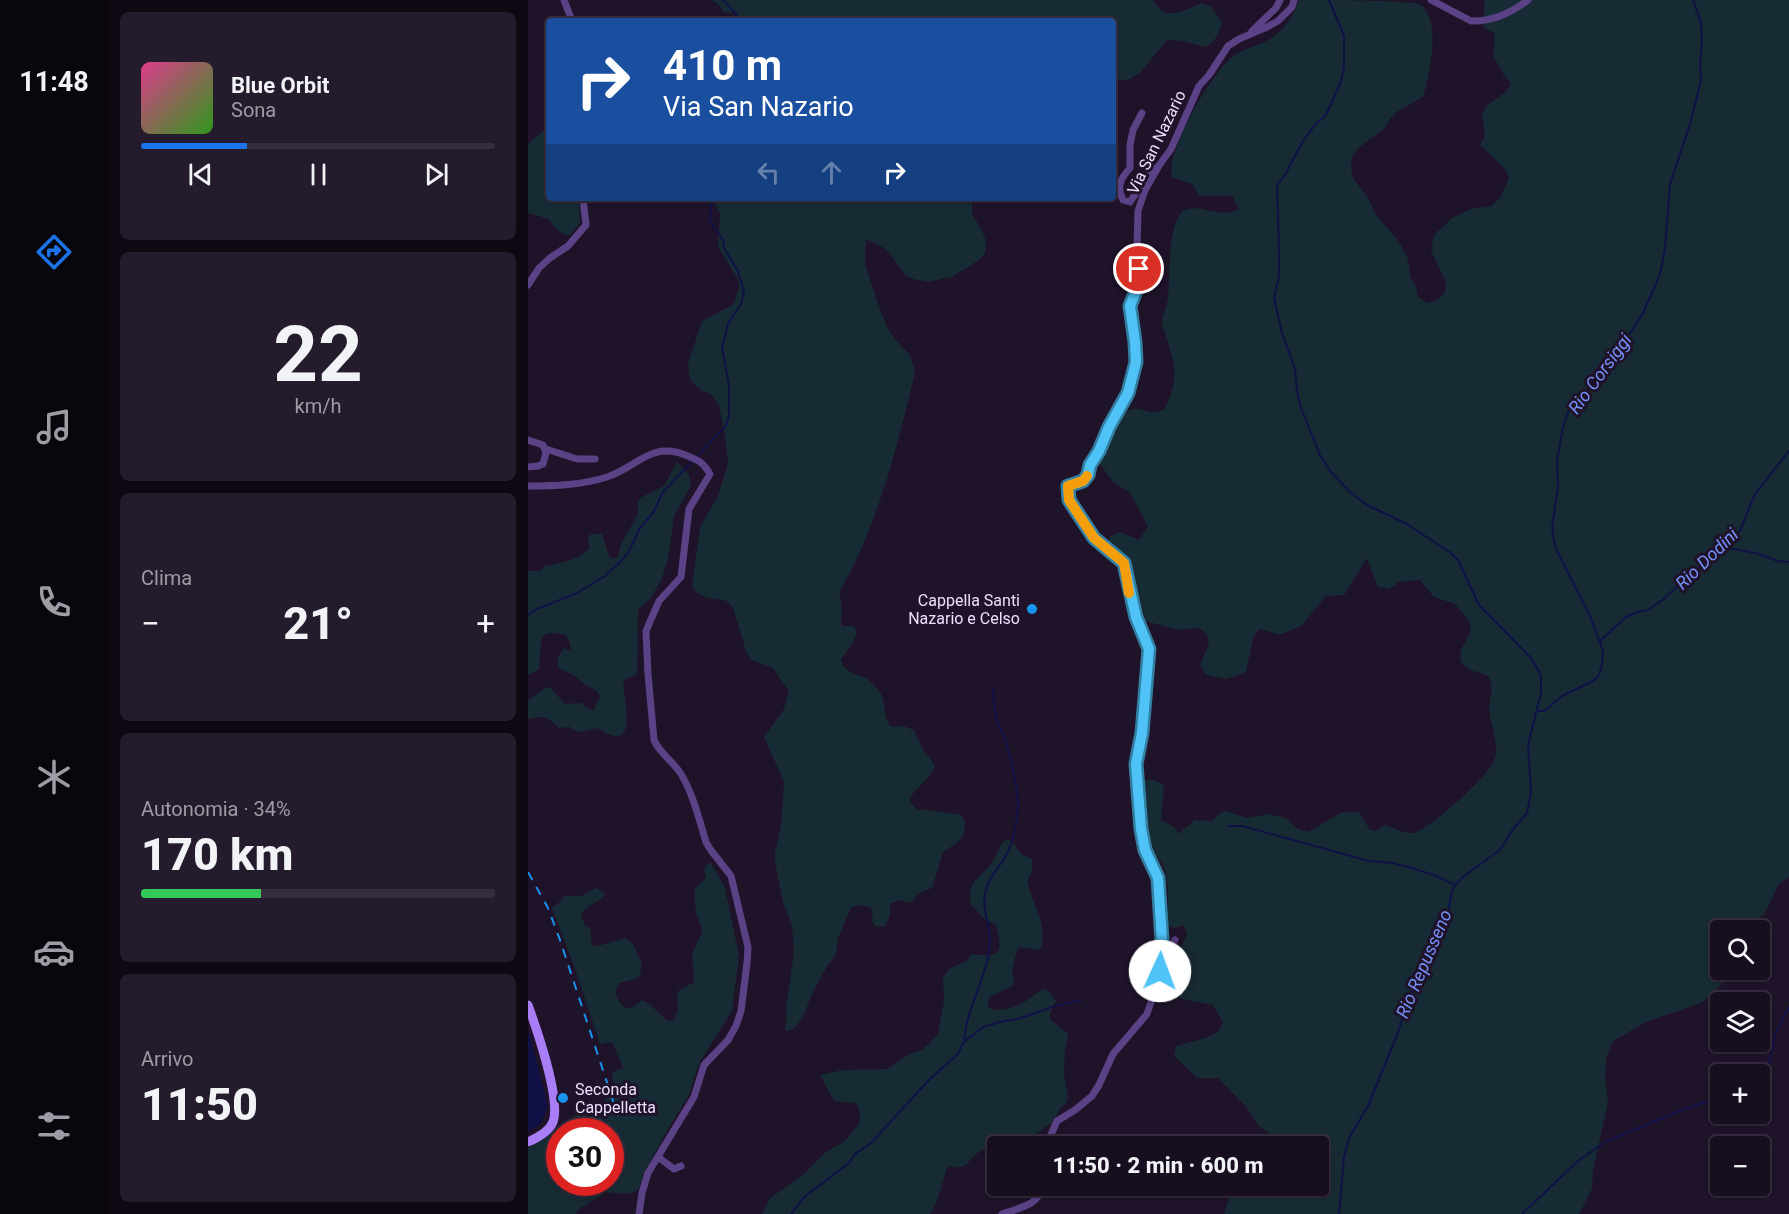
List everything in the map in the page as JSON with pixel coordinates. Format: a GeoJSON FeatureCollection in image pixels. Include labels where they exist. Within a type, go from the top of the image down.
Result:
{"type":"FeatureCollection","features":[{"type":"Feature","properties":{"kind":"main road"},"geometry":{"type":"LineString","coordinates":[[528,1005],[539,1037],[555,1106],[552,1125],[546,1132],[528,1142]]}},
{"type":"Feature","properties":{"kind":"street"},"geometry":{"type":"LineString","coordinates":[[564,0],[571,18]]}},
{"type":"Feature","properties":{"kind":"street"},"geometry":{"type":"LineString","coordinates":[[1248,35],[1276,8],[1280,0]]}},
{"type":"Feature","properties":{"kind":"street","name":"Via San Nazario"},"geometry":{"type":"LineString","coordinates":[[1051,1136],[1058,1121],[1092,1096],[1113,1054],[1147,1014],[1155,993],[1163,956],[1158,878],[1145,850],[1143,840],[1138,807],[1136,764],[1142,733],[1149,649],[1136,617],[1124,563],[1094,538],[1069,500],[1068,486],[1083,481],[1088,475],[1090,465],[1122,405],[1136,362],[1130,306],[1140,278],[1137,248],[1138,211],[1145,190],[1172,149],[1198,86],[1209,75],[1228,46],[1278,21],[1292,7],[1294,0]]}},
{"type":"Feature","properties":{"kind":"street"},"geometry":{"type":"LineString","coordinates":[[1431,0],[1471,21],[1498,18],[1528,0]]}},
{"type":"Feature","properties":{"kind":"street"},"geometry":{"type":"LineString","coordinates":[[1142,113],[1133,130],[1130,145],[1130,168],[1120,180],[1119,192],[1123,200],[1130,202],[1149,174],[1160,164]]}},
{"type":"Feature","properties":{"kind":"street"},"geometry":{"type":"LineString","coordinates":[[528,285],[539,268],[568,246],[586,225],[583,201]]}},
{"type":"Feature","properties":{"kind":"street"},"geometry":{"type":"LineString","coordinates":[[528,440],[538,442],[546,449],[576,459],[595,459]]}},
{"type":"Feature","properties":{"kind":"street"},"geometry":{"type":"LineString","coordinates":[[528,467],[543,464],[546,449]]}},
{"type":"Feature","properties":{"kind":"street"},"geometry":{"type":"LineString","coordinates":[[528,486],[558,486],[609,477],[646,456],[662,451],[677,452],[703,463],[710,474],[689,509],[681,577],[659,601],[646,631],[651,722],[658,749],[679,771],[687,784],[710,849],[731,876],[747,947],[743,998],[736,1026],[728,1040],[704,1065],[694,1097],[648,1173],[639,1214]]}},
{"type":"Feature","properties":{"kind":"street"},"geometry":{"type":"LineString","coordinates":[[1163,956],[1176,940]]}},
{"type":"Feature","properties":{"kind":"street"},"geometry":{"type":"LineString","coordinates":[[658,1157],[674,1169],[681,1166]]}},
{"type":"Feature","properties":{"kind":"street"},"geometry":{"type":"LineString","coordinates":[[1002,1214],[1034,1202],[1040,1196]]}},
{"type":"Feature","properties":{"kind":"shaded area"},"geometry":{"type":"Polygon","coordinates":[[[711,0],[1153,0],[1158,7],[1169,13],[1182,11],[1202,3],[1211,7],[1222,22],[1217,37],[1205,47],[1183,41],[1167,40],[1141,72],[1128,80],[1116,79],[1116,18],[736,18],[737,13],[724,12],[717,3],[711,0]]]}},
{"type":"Feature","properties":{"kind":"shaded area"},"geometry":{"type":"Polygon","coordinates":[[[1299,0],[1410,3],[1419,4],[1431,21],[1431,62],[1423,97],[1398,111],[1385,128],[1358,148],[1352,157],[1351,168],[1353,178],[1367,196],[1376,215],[1397,239],[1407,256],[1411,278],[1418,297],[1427,303],[1438,300],[1445,292],[1446,282],[1431,251],[1434,235],[1452,218],[1471,209],[1492,206],[1500,198],[1509,178],[1504,168],[1480,145],[1485,136],[1482,114],[1488,104],[1505,93],[1511,83],[1493,56],[1495,34],[1483,27],[1485,2],[1483,0],[1789,0],[1789,877],[1779,884],[1764,915],[1758,920],[1710,920],[1710,980],[1724,980],[1718,988],[1710,992],[1710,995],[1701,1003],[1646,1022],[1613,1041],[1606,1058],[1605,1080],[1608,1102],[1593,1171],[1592,1189],[1579,1214],[1224,1214],[1229,1196],[1329,1196],[1329,1136],[1274,1136],[1259,1126],[1247,1108],[1218,1078],[1197,1078],[1174,1056],[1176,1046],[1218,1032],[1223,1022],[1213,1005],[1164,994],[1174,959],[1187,935],[1184,925],[1174,928],[1167,925],[1167,878],[1162,863],[1148,841],[1144,824],[1142,798],[1145,781],[1150,779],[1161,783],[1164,787],[1161,820],[1175,828],[1178,834],[1195,820],[1212,821],[1220,813],[1226,811],[1247,818],[1269,814],[1286,818],[1298,829],[1308,832],[1342,812],[1359,812],[1370,830],[1376,831],[1386,825],[1403,832],[1413,833],[1431,823],[1470,790],[1489,768],[1496,754],[1489,707],[1492,688],[1490,681],[1488,676],[1468,669],[1460,661],[1461,650],[1471,631],[1469,621],[1455,604],[1434,597],[1420,580],[1399,582],[1389,589],[1378,587],[1367,558],[1344,595],[1326,596],[1301,626],[1280,635],[1259,629],[1253,638],[1246,672],[1226,679],[1206,675],[1200,665],[1209,644],[1207,634],[1198,628],[1177,630],[1146,621],[1131,565],[1109,541],[1110,536],[1120,532],[1139,540],[1148,526],[1130,493],[1113,482],[1100,464],[1112,432],[1121,417],[1133,409],[1154,412],[1165,409],[1172,391],[1174,369],[1162,321],[1168,298],[1170,250],[1175,225],[1179,216],[1191,208],[1225,213],[1239,209],[1232,196],[1200,196],[1192,184],[1171,177],[1172,160],[1190,117],[1216,75],[1235,55],[1269,40],[1282,30],[1295,11],[1299,0]]]}},
{"type":"Feature","properties":{"kind":"shaded area"},"geometry":{"type":"Polygon","coordinates":[[[543,131],[546,132],[546,201],[579,201],[580,223],[570,235],[560,232],[549,219],[528,213],[528,144],[543,131]]]}},
{"type":"Feature","properties":{"kind":"shaded area"},"geometry":{"type":"Polygon","coordinates":[[[714,201],[972,201],[972,213],[985,237],[986,245],[985,253],[979,260],[952,277],[928,282],[906,276],[886,249],[866,239],[865,264],[877,301],[887,327],[910,355],[915,372],[885,486],[865,540],[839,593],[842,626],[853,626],[857,631],[852,644],[841,660],[843,665],[874,685],[882,696],[889,724],[892,727],[903,726],[914,730],[923,750],[935,765],[933,772],[913,794],[912,804],[917,809],[958,814],[963,817],[965,823],[964,834],[957,843],[943,852],[932,888],[917,894],[910,903],[900,900],[890,904],[890,915],[885,926],[875,926],[872,921],[873,910],[869,907],[857,905],[851,908],[838,938],[836,954],[813,992],[802,1019],[788,1031],[785,1030],[786,1008],[794,953],[792,925],[783,902],[775,862],[781,826],[784,782],[764,737],[784,709],[789,692],[773,668],[752,660],[747,654],[733,608],[727,601],[703,596],[692,586],[700,527],[718,496],[728,463],[719,405],[710,393],[702,391],[690,380],[688,364],[702,321],[734,304],[739,287],[738,279],[718,247],[720,213],[714,201]]]}},
{"type":"Feature","properties":{"kind":"shaded area"},"geometry":{"type":"Polygon","coordinates":[[[677,462],[689,475],[691,486],[674,516],[668,559],[661,581],[650,599],[638,610],[637,674],[626,679],[623,684],[627,719],[624,732],[614,736],[599,728],[579,732],[570,727],[559,728],[545,718],[528,719],[528,700],[546,687],[551,688],[565,704],[580,703],[594,710],[600,696],[597,691],[573,675],[558,668],[558,657],[564,648],[572,652],[568,638],[564,634],[548,633],[543,636],[539,669],[530,675],[528,673],[528,571],[541,571],[544,566],[574,559],[589,549],[588,538],[591,534],[602,534],[609,556],[614,559],[618,556],[621,544],[638,514],[640,498],[664,486],[677,462]]]}},
{"type":"Feature","properties":{"kind":"shaded area"},"geometry":{"type":"Polygon","coordinates":[[[1006,840],[1012,841],[1021,854],[1032,859],[1028,883],[1042,924],[1043,941],[1040,950],[1018,947],[1012,969],[1014,981],[1012,986],[988,999],[988,1007],[999,1010],[1011,1008],[1023,1003],[1041,990],[1045,989],[1050,992],[1056,1001],[1050,1013],[1050,1019],[1067,1033],[1068,1039],[1064,1074],[1068,1097],[1066,1104],[1061,1107],[1053,1122],[1033,1136],[987,1136],[987,1148],[964,1166],[947,1168],[937,1201],[930,1214],[762,1214],[770,1198],[803,1175],[826,1152],[845,1141],[859,1124],[860,1113],[856,1103],[834,1101],[820,1075],[843,1070],[887,1069],[911,1053],[921,1050],[938,1034],[944,1001],[943,978],[949,969],[968,960],[971,954],[989,955],[998,951],[999,941],[995,924],[983,918],[971,905],[970,897],[972,886],[991,864],[1006,840]]]}},
{"type":"Feature","properties":{"kind":"shaded area"},"geometry":{"type":"Polygon","coordinates":[[[711,863],[725,888],[739,955],[732,1011],[699,1063],[689,1095],[645,1171],[638,1190],[624,1194],[624,1118],[572,1118],[581,1112],[596,1110],[614,1090],[612,1072],[623,1068],[612,1042],[600,1044],[552,908],[564,896],[581,896],[596,888],[605,893],[581,915],[585,925],[590,928],[592,945],[598,946],[625,938],[633,944],[642,964],[640,975],[636,979],[619,983],[615,993],[620,1003],[630,1008],[642,1000],[668,1021],[674,1020],[678,1009],[677,992],[694,982],[692,954],[702,929],[696,913],[694,891],[706,876],[704,870],[706,865],[711,863]]]}},
{"type":"Feature","properties":{"kind":"shaded area"},"geometry":{"type":"Polygon","coordinates":[[[528,1029],[548,1107],[540,1124],[528,1131],[528,1029]]]}},
{"type":"Feature","properties":{"kind":"shaded area"},"geometry":{"type":"Polygon","coordinates":[[[546,1136],[546,1196],[600,1196],[575,1214],[528,1214],[528,1148],[546,1136]]]}},
{"type":"Feature","properties":{"kind":"waterway"},"geometry":{"type":"LineString","coordinates":[[723,0],[737,18]]}},
{"type":"Feature","properties":{"kind":"waterway","name":"Rio Repusseno"},"geometry":{"type":"LineString","coordinates":[[1329,0],[1344,36],[1344,67],[1341,81],[1326,115],[1303,141],[1285,175],[1277,185],[1279,276],[1274,298],[1282,333],[1295,369],[1301,408],[1320,455],[1331,472],[1349,491],[1367,505],[1405,523],[1451,553],[1458,560],[1479,605],[1532,659],[1541,676],[1541,693],[1528,745],[1531,792],[1527,813],[1513,829],[1500,850],[1464,876],[1452,891],[1447,918],[1411,992],[1397,1035],[1368,1106],[1349,1138],[1344,1157],[1339,1214]]}},
{"type":"Feature","properties":{"kind":"waterway","name":"Rio Corsiggi"},"geometry":{"type":"LineString","coordinates":[[1538,711],[1544,711],[1562,696],[1593,681],[1599,675],[1602,664],[1603,651],[1590,616],[1554,541],[1552,528],[1558,487],[1557,461],[1563,427],[1569,410],[1616,355],[1643,313],[1661,270],[1670,184],[1690,124],[1701,81],[1701,22],[1693,0]]}},
{"type":"Feature","properties":{"kind":"waterway"},"geometry":{"type":"LineString","coordinates":[[528,615],[577,593],[605,576],[617,565],[628,553],[640,528],[653,513],[663,492],[726,426],[729,416],[729,385],[722,348],[728,324],[741,304],[744,292],[738,271],[724,248],[723,240],[710,222],[712,201]]}},
{"type":"Feature","properties":{"kind":"waterway","name":"Rio Dodini"},"geometry":{"type":"LineString","coordinates":[[1600,641],[1626,617],[1648,610],[1664,599],[1728,544],[1740,531],[1755,494],[1789,451]]}},
{"type":"Feature","properties":{"kind":"waterway"},"geometry":{"type":"LineString","coordinates":[[1728,544],[1733,549],[1789,562]]}},
{"type":"Feature","properties":{"kind":"waterway"},"geometry":{"type":"LineString","coordinates":[[964,1042],[968,1017],[985,969],[990,944],[984,904],[986,890],[1010,847],[1017,813],[1018,800],[1014,774],[1006,742],[996,717],[993,689]]}},
{"type":"Feature","properties":{"kind":"waterway"},"geometry":{"type":"LineString","coordinates":[[1228,826],[1242,826],[1369,861],[1408,867],[1434,875],[1455,885]]}},
{"type":"Feature","properties":{"kind":"waterway"},"geometry":{"type":"LineString","coordinates":[[791,1214],[804,1197],[871,1143],[930,1079],[957,1055],[964,1042],[983,1027],[1082,1000]]}},
{"type":"Feature","properties":{"kind":"waterway"},"geometry":{"type":"LineString","coordinates":[[1769,1064],[1775,1035],[1789,1007]]}},
{"type":"Feature","properties":{"kind":"waterway"},"geometry":{"type":"LineString","coordinates":[[1522,1214],[1578,1161],[1605,1142],[1710,1100]]}},
{"type":"Feature","properties":{"kind":"railway"},"geometry":{"type":"LineString","coordinates":[[528,872],[548,908],[560,940],[618,1116]]}},
{"type":"Feature","properties":{"kind":"slow traffic"},"geometry":{"type":"LineString","coordinates":[[1087,476],[1083,481],[1068,486],[1069,500],[1094,538],[1124,563],[1129,593]]}},
{"type":"Feature","properties":{"kind":"place","name":"Cappella Santi Nazario e Celso"},"geometry":{"type":"Point","coordinates":[1032,609]}},
{"type":"Feature","properties":{"kind":"place","name":"Seconda Cappelletta"},"geometry":{"type":"Point","coordinates":[563,1098]}},
{"type":"Feature","properties":{"kind":"route"},"geometry":{"type":"LineString","coordinates":[[1139,269],[1140,278],[1130,306],[1136,362],[1128,393],[1090,465],[1088,475],[1083,481],[1068,486],[1071,504],[1094,538],[1124,563],[1136,617],[1149,649],[1142,733],[1136,764],[1138,807],[1145,850],[1158,878],[1163,956],[1160,971]]}}]}
